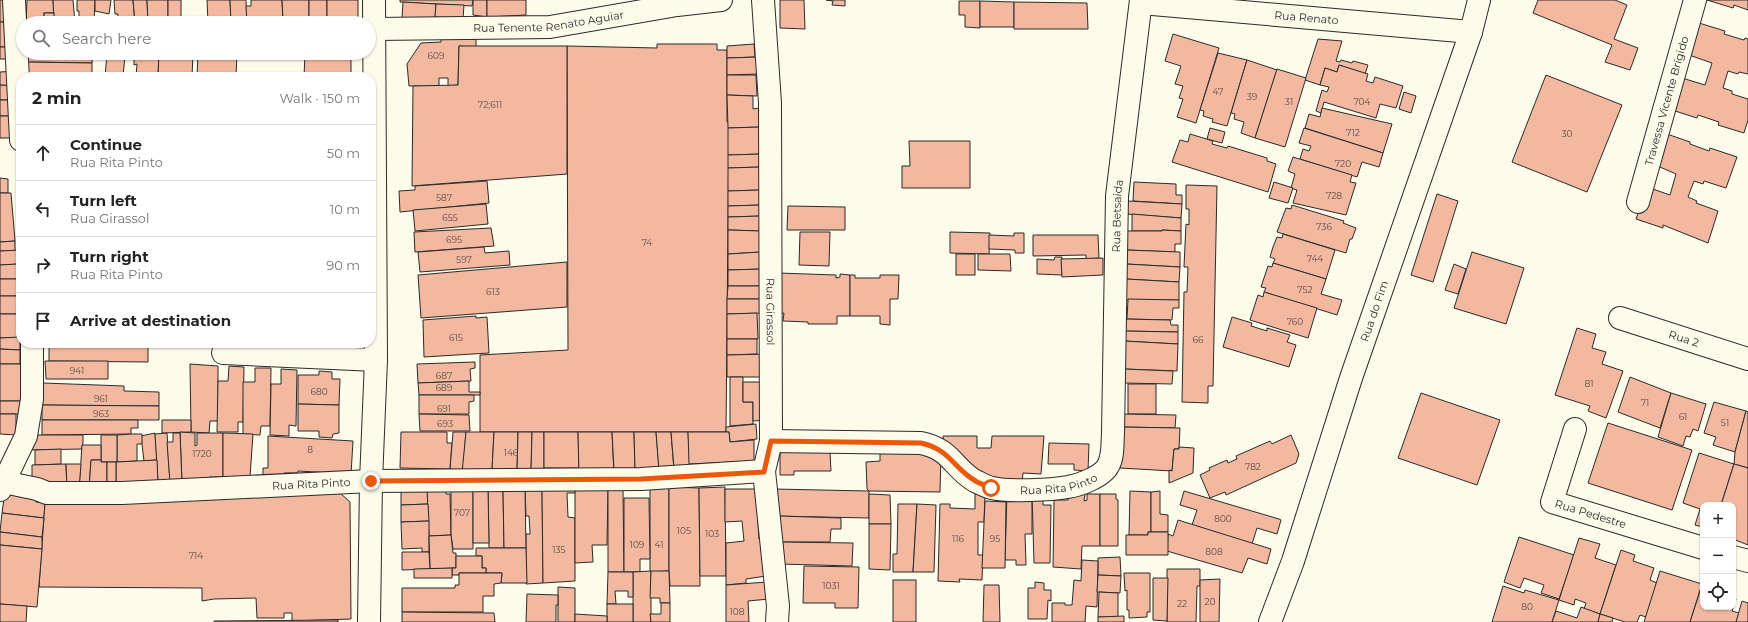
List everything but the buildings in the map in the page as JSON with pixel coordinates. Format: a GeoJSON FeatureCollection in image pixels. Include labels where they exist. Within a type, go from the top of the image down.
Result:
{"type":"FeatureCollection","features":[{"type":"Feature","properties":{"kind":"street"},"geometry":{"type":"LineString","coordinates":[[14,0],[16,40]]}},
{"type":"Feature","properties":{"kind":"street"},"geometry":{"type":"LineString","coordinates":[[374,0],[375,16]]}},
{"type":"Feature","properties":{"kind":"street","name":"Rua Tenente Renato Aguiar"},"geometry":{"type":"LineString","coordinates":[[376,28],[550,27],[677,5],[721,0]]}},
{"type":"Feature","properties":{"kind":"street","name":"Rua Girassol"},"geometry":{"type":"LineString","coordinates":[[763,0],[770,103],[771,441],[764,472],[778,606],[778,622]]}},
{"type":"Feature","properties":{"kind":"street","name":"Rua do Fim"},"geometry":{"type":"LineString","coordinates":[[1270,622],[1293,561],[1351,378],[1471,32],[1479,0]]}},
{"type":"Feature","properties":{"kind":"street","name":"Travessa Vicente Brígido"},"geometry":{"type":"LineString","coordinates":[[1638,202],[1695,0]]}},
{"type":"Feature","properties":{"kind":"street","name":"Rua Renato"},"geometry":{"type":"LineString","coordinates":[[1141,1],[1471,32]]}},
{"type":"Feature","properties":{"kind":"street","name":"Rua Betsaida"},"geometry":{"type":"LineString","coordinates":[[1113,433],[1117,196],[1141,1]]}},
{"type":"Feature","properties":{"kind":"street"},"geometry":{"type":"LineString","coordinates":[[17,60],[18,72]]}},
{"type":"Feature","properties":{"kind":"street"},"geometry":{"type":"LineString","coordinates":[[375,60],[375,72]]}},
{"type":"Feature","properties":{"kind":"street","name":"Rua 2"},"geometry":{"type":"LineString","coordinates":[[1620,318],[1748,359]]}},
{"type":"Feature","properties":{"kind":"street"},"geometry":{"type":"LineString","coordinates":[[2,486],[26,436],[32,399],[32,348]]}},
{"type":"Feature","properties":{"kind":"street"},"geometry":{"type":"LineString","coordinates":[[369,622],[371,481],[376,348]]}},
{"type":"Feature","properties":{"kind":"street"},"geometry":{"type":"LineString","coordinates":[[223,353],[376,360]]}},
{"type":"Feature","properties":{"kind":"street","name":"Rua Pedestre"},"geometry":{"type":"LineString","coordinates":[[1575,429],[1552,502],[1700,547]]}},
{"type":"Feature","properties":{"kind":"street","name":"Rua Rita Pinto"},"geometry":{"type":"LineString","coordinates":[[771,441],[921,443],[931,445],[943,451],[974,480],[991,488],[1015,490],[1068,487],[1096,476],[1106,468],[1112,457],[1113,433]]}},
{"type":"Feature","properties":{"kind":"street","name":"Rua Rita Pinto"},"geometry":{"type":"LineString","coordinates":[[2,486],[37,489],[47,492],[122,493],[371,481],[641,479],[764,472]]}},
{"type":"Feature","properties":{"kind":"street"},"geometry":{"type":"LineString","coordinates":[[1736,558],[1748,562]]}},
{"type":"Feature","properties":{"kind":"route"},"geometry":{"type":"LineString","coordinates":[[371,481],[641,479],[764,472],[771,441],[921,443],[931,445],[943,451],[974,480],[991,488]]}}]}
